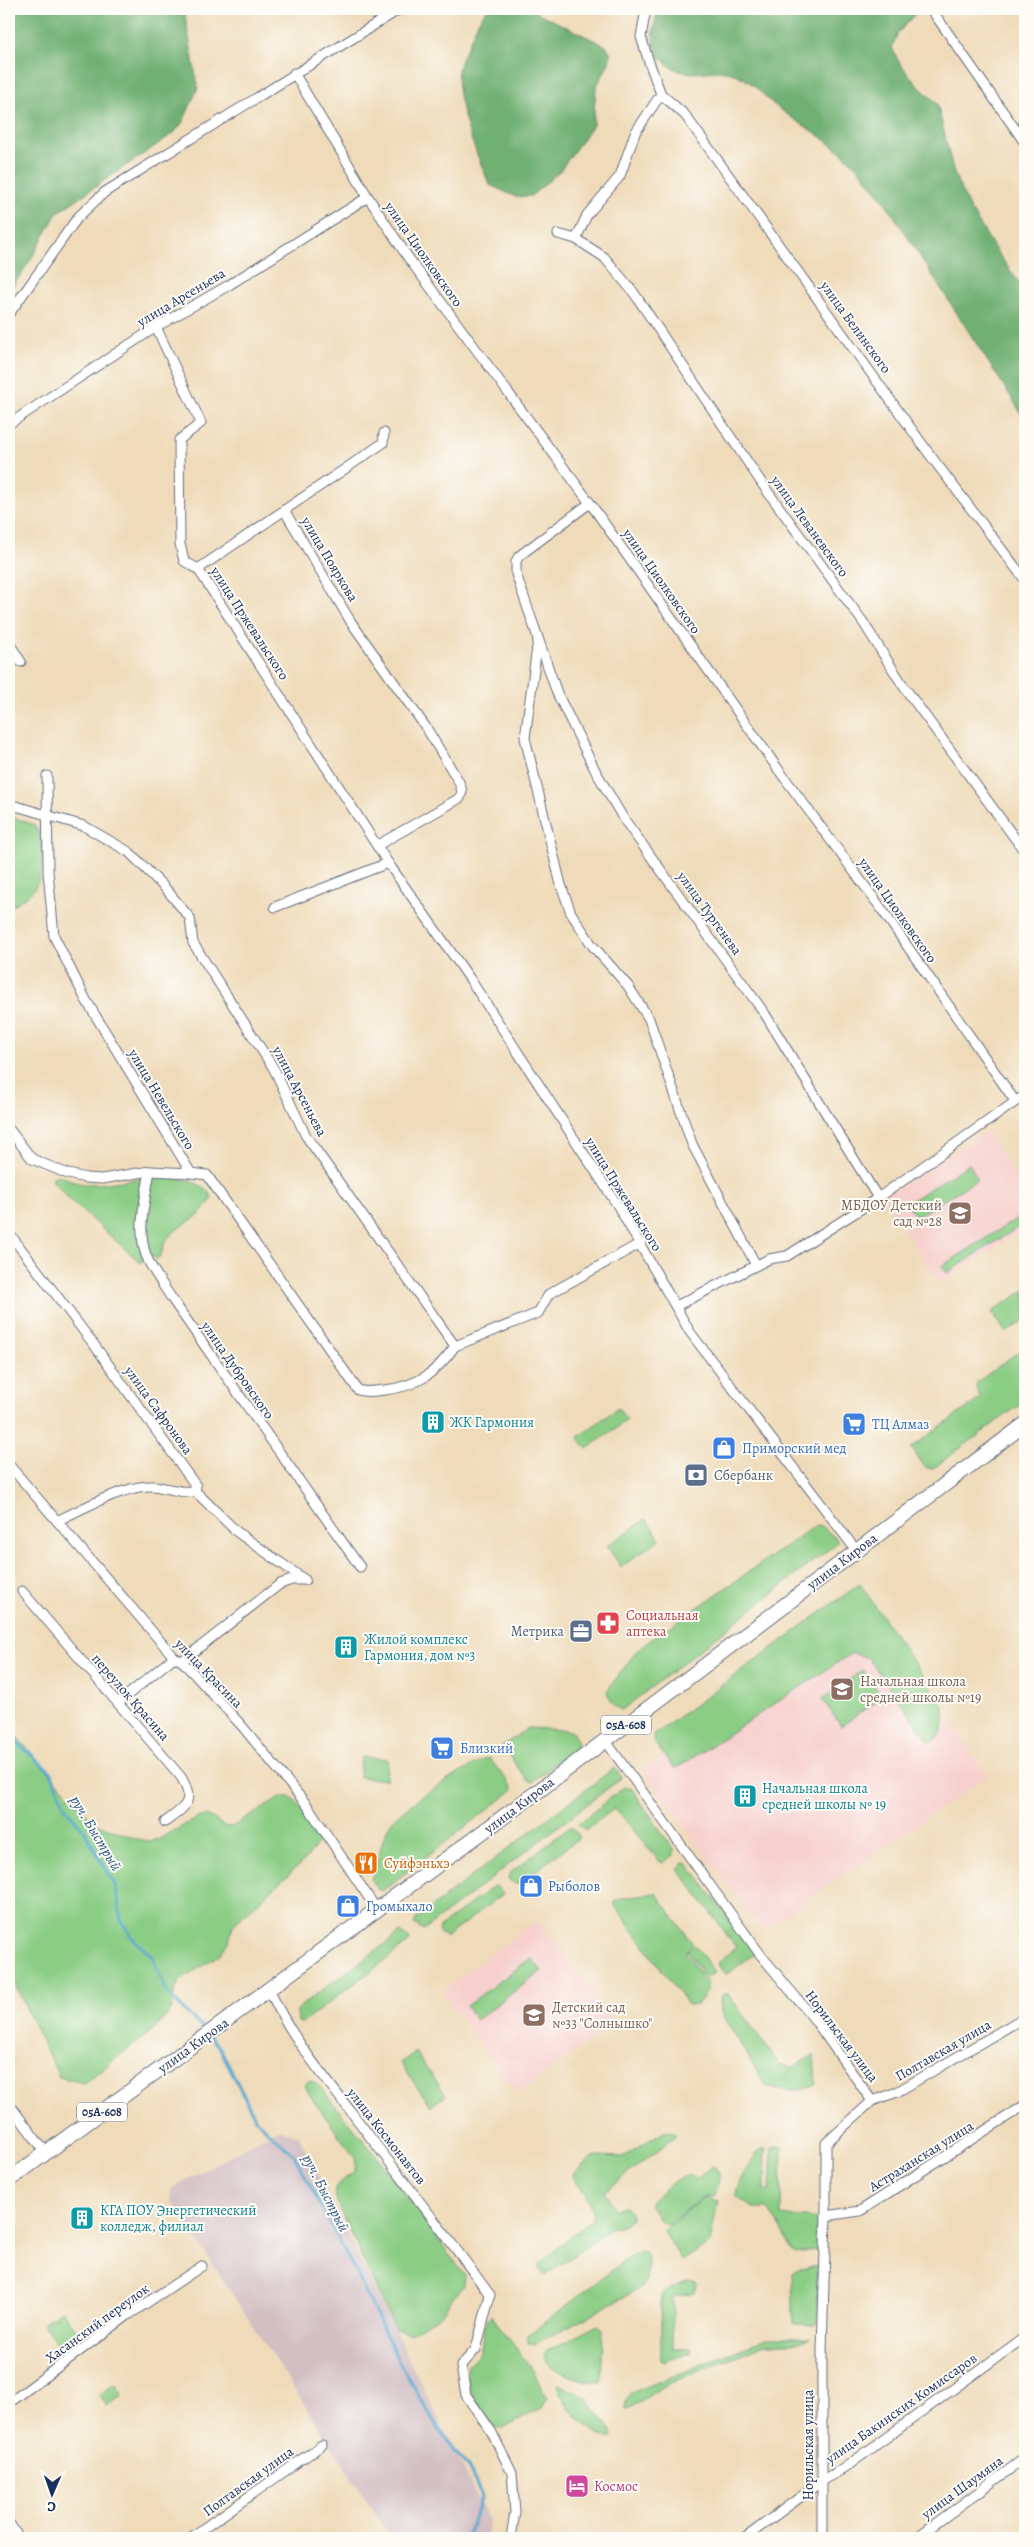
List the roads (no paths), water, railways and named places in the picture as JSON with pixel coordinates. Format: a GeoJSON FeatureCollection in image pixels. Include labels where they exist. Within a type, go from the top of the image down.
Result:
{"type":"FeatureCollection","features":[{"type":"Feature","properties":{"kind":"main road","name":"улица Кирова"},"geometry":{"type":"LineString","coordinates":[[9,2180],[270,1991],[1025,1424]]}},
{"type":"Feature","properties":{"kind":"street"},"geometry":{"type":"LineString","coordinates":[[9,314],[87,207],[105,192],[400,9]]}},
{"type":"Feature","properties":{"kind":"street"},"geometry":{"type":"LineString","coordinates":[[576,239],[586,215],[620,176],[635,133],[661,94],[641,37],[646,9]]}},
{"type":"Feature","properties":{"kind":"street"},"geometry":{"type":"LineString","coordinates":[[931,9],[1025,143]]}},
{"type":"Feature","properties":{"kind":"street","name":"улица Циолковского"},"geometry":{"type":"LineString","coordinates":[[294,73],[368,197],[407,256],[590,504],[772,761],[878,904],[1015,1101]]}},
{"type":"Feature","properties":{"kind":"street","name":"улица Белинского"},"geometry":{"type":"LineString","coordinates":[[661,94],[684,115],[930,455],[1025,580]]}},
{"type":"Feature","properties":{"kind":"street","name":"улица Арсеньева"},"geometry":{"type":"LineString","coordinates":[[9,424],[156,327],[229,285],[368,197]]}},
{"type":"Feature","properties":{"kind":"street","name":"улица Леваневского"},"geometry":{"type":"LineString","coordinates":[[558,234],[576,239],[604,257],[634,293],[765,488],[863,622],[904,687],[1025,852]]}},
{"type":"Feature","properties":{"kind":"street","name":"улица Пржевальского"},"geometry":{"type":"LineString","coordinates":[[156,327],[201,423],[179,440],[181,554],[184,561],[198,569],[388,863],[470,979],[641,1243],[676,1306],[708,1357],[856,1550]]}},
{"type":"Feature","properties":{"kind":"street","name":"улица Пояркова"},"geometry":{"type":"LineString","coordinates":[[198,569],[383,443],[384,434]]}},
{"type":"Feature","properties":{"kind":"street","name":"улица Тургенева"},"geometry":{"type":"LineString","coordinates":[[590,504],[519,556],[516,561],[516,574],[569,722],[623,818],[764,1014],[878,1198]]}},
{"type":"Feature","properties":{"kind":"street","name":"улица Пояркова"},"geometry":{"type":"LineString","coordinates":[[284,510],[351,622],[427,729],[459,782],[462,791],[460,798],[378,845]]}},
{"type":"Feature","properties":{"kind":"street"},"geometry":{"type":"LineString","coordinates":[[538,636],[524,738],[561,885],[572,913],[582,929],[606,963],[628,986],[649,1019],[692,1144],[756,1265]]}},
{"type":"Feature","properties":{"kind":"street"},"geometry":{"type":"LineString","coordinates":[[9,643],[20,662]]}},
{"type":"Feature","properties":{"kind":"street"},"geometry":{"type":"LineString","coordinates":[[9,804],[47,814],[47,776]]}},
{"type":"Feature","properties":{"kind":"street","name":"улица Арсеньева"},"geometry":{"type":"LineString","coordinates":[[47,814],[97,832],[129,852],[166,889],[190,918],[193,942],[274,1069],[306,1136],[455,1346]]}},
{"type":"Feature","properties":{"kind":"street","name":"улица Невельского"},"geometry":{"type":"LineString","coordinates":[[47,814],[48,872],[54,936],[86,1000],[191,1173]]}},
{"type":"Feature","properties":{"kind":"street"},"geometry":{"type":"LineString","coordinates":[[275,907],[388,863]]}},
{"type":"Feature","properties":{"kind":"street"},"geometry":{"type":"LineString","coordinates":[[676,1306],[769,1259],[787,1256],[878,1198],[1025,1095]]}},
{"type":"Feature","properties":{"kind":"street"},"geometry":{"type":"LineString","coordinates":[[9,1129],[32,1159],[68,1174],[102,1179],[150,1171],[206,1175],[358,1390],[371,1392],[417,1384],[437,1370],[455,1346],[538,1313],[549,1294],[641,1243]]}},
{"type":"Feature","properties":{"kind":"street","name":"улица Дубровского"},"geometry":{"type":"LineString","coordinates":[[150,1171],[144,1207],[142,1242],[148,1261],[174,1302],[360,1567]]}},
{"type":"Feature","properties":{"kind":"street","name":"улица Сафронова"},"geometry":{"type":"LineString","coordinates":[[9,1233],[95,1346],[196,1486],[195,1491],[237,1532],[306,1580],[292,1580],[280,1584],[178,1659]]}},
{"type":"Feature","properties":{"kind":"street","name":"улица Красина"},"geometry":{"type":"LineString","coordinates":[[9,1465],[178,1659],[242,1726],[307,1805],[377,1910]]}},
{"type":"Feature","properties":{"kind":"street"},"geometry":{"type":"LineString","coordinates":[[57,1521],[87,1506],[137,1488],[152,1486],[179,1492],[195,1491]]}},
{"type":"Feature","properties":{"kind":"street","name":"переулок Красина"},"geometry":{"type":"LineString","coordinates":[[22,1591],[181,1777],[188,1788],[189,1798],[185,1807],[165,1822]]}},
{"type":"Feature","properties":{"kind":"street"},"geometry":{"type":"LineString","coordinates":[[118,1703],[178,1659]]}},
{"type":"Feature","properties":{"kind":"street","name":"Норильская улица"},"geometry":{"type":"LineString","coordinates":[[606,1740],[760,1954],[814,2019],[872,2101],[826,2143],[822,2350],[822,2538]]}},
{"type":"Feature","properties":{"kind":"street","name":"улица Космонавтов"},"geometry":{"type":"LineString","coordinates":[[270,1991],[280,2014],[320,2072],[432,2214],[490,2295],[476,2350],[461,2366],[466,2395],[490,2431],[512,2473],[515,2512],[510,2538]]}},
{"type":"Feature","properties":{"kind":"street","name":"Полтавская улица"},"geometry":{"type":"LineString","coordinates":[[872,2101],[897,2092],[1025,2017]]}},
{"type":"Feature","properties":{"kind":"street"},"geometry":{"type":"LineString","coordinates":[[9,2104],[46,2153]]}},
{"type":"Feature","properties":{"kind":"street","name":"Астраханская улица"},"geometry":{"type":"LineString","coordinates":[[826,2216],[860,2211],[1025,2105]]}},
{"type":"Feature","properties":{"kind":"street","name":"Хасанский переулок"},"geometry":{"type":"LineString","coordinates":[[9,2403],[127,2316],[202,2266]]}},
{"type":"Feature","properties":{"kind":"street","name":"улица Бакинских Комиссаров"},"geometry":{"type":"LineString","coordinates":[[745,2538],[1025,2337]]}},
{"type":"Feature","properties":{"kind":"street","name":"Полтавская улица"},"geometry":{"type":"LineString","coordinates":[[190,2538],[322,2445]]}},
{"type":"Feature","properties":{"kind":"street","name":"улица Шаумяна"},"geometry":{"type":"LineString","coordinates":[[916,2538],[1025,2458]]}},
{"type":"Feature","properties":{"kind":"street"},"geometry":{"type":"LineString","coordinates":[[9,2523],[19,2538]]}},
{"type":"Feature","properties":{"kind":"waterway","name":"руч. Быстрый"},"geometry":{"type":"LineString","coordinates":[[9,1736],[51,1772],[66,1809],[83,1829],[116,1887],[121,1921],[135,1941],[152,1956],[167,1993],[206,2032]]}},
{"type":"Feature","properties":{"kind":"waterway","name":"руч. Быстрый"},"geometry":{"type":"LineString","coordinates":[[210,2037],[220,2048],[256,2120],[294,2155],[358,2277],[397,2358],[436,2425],[469,2469],[482,2496],[467,2538]]}},
{"type":"Feature","properties":{"kind":"place","name":"МБДОУ Детский сад №28"},"geometry":{"type":"Point","coordinates":[960,1213]}},
{"type":"Feature","properties":{"kind":"place","name":"ЖК Гармония"},"geometry":{"type":"Point","coordinates":[433,1422]}},
{"type":"Feature","properties":{"kind":"place","name":"ТЦ Алмаз"},"geometry":{"type":"Point","coordinates":[854,1424]}},
{"type":"Feature","properties":{"kind":"place","name":"Приморский мед"},"geometry":{"type":"Point","coordinates":[724,1448]}},
{"type":"Feature","properties":{"kind":"place","name":"Сбербанк"},"geometry":{"type":"Point","coordinates":[696,1475]}},
{"type":"Feature","properties":{"kind":"place","name":"Социальная аптека"},"geometry":{"type":"Point","coordinates":[608,1623]}},
{"type":"Feature","properties":{"kind":"place","name":"Метрика"},"geometry":{"type":"Point","coordinates":[581,1631]}},
{"type":"Feature","properties":{"kind":"place","name":"Жилой комплекс Гармония, дом №3"},"geometry":{"type":"Point","coordinates":[346,1647]}},
{"type":"Feature","properties":{"kind":"place","name":"Начальная школа средней школы №19"},"geometry":{"type":"Point","coordinates":[842,1689]}},
{"type":"Feature","properties":{"kind":"place","name":"Близкий"},"geometry":{"type":"Point","coordinates":[442,1748]}},
{"type":"Feature","properties":{"kind":"place","name":"Начальная школа средней школы № 19"},"geometry":{"type":"Point","coordinates":[745,1796]}},
{"type":"Feature","properties":{"kind":"place","name":"Суйфэньхэ"},"geometry":{"type":"Point","coordinates":[366,1863]}},
{"type":"Feature","properties":{"kind":"place","name":"Рыболов"},"geometry":{"type":"Point","coordinates":[531,1886]}},
{"type":"Feature","properties":{"kind":"place","name":"Громыхало"},"geometry":{"type":"Point","coordinates":[348,1906]}},
{"type":"Feature","properties":{"kind":"place","name":"Детский сад №33 \"Солнышко\""},"geometry":{"type":"Point","coordinates":[534,2015]}},
{"type":"Feature","properties":{"kind":"place","name":"КГА ПОУ Энергетический колледж, филиал"},"geometry":{"type":"Point","coordinates":[82,2218]}},
{"type":"Feature","properties":{"kind":"place","name":"Космос"},"geometry":{"type":"Point","coordinates":[577,2486]}}]}
